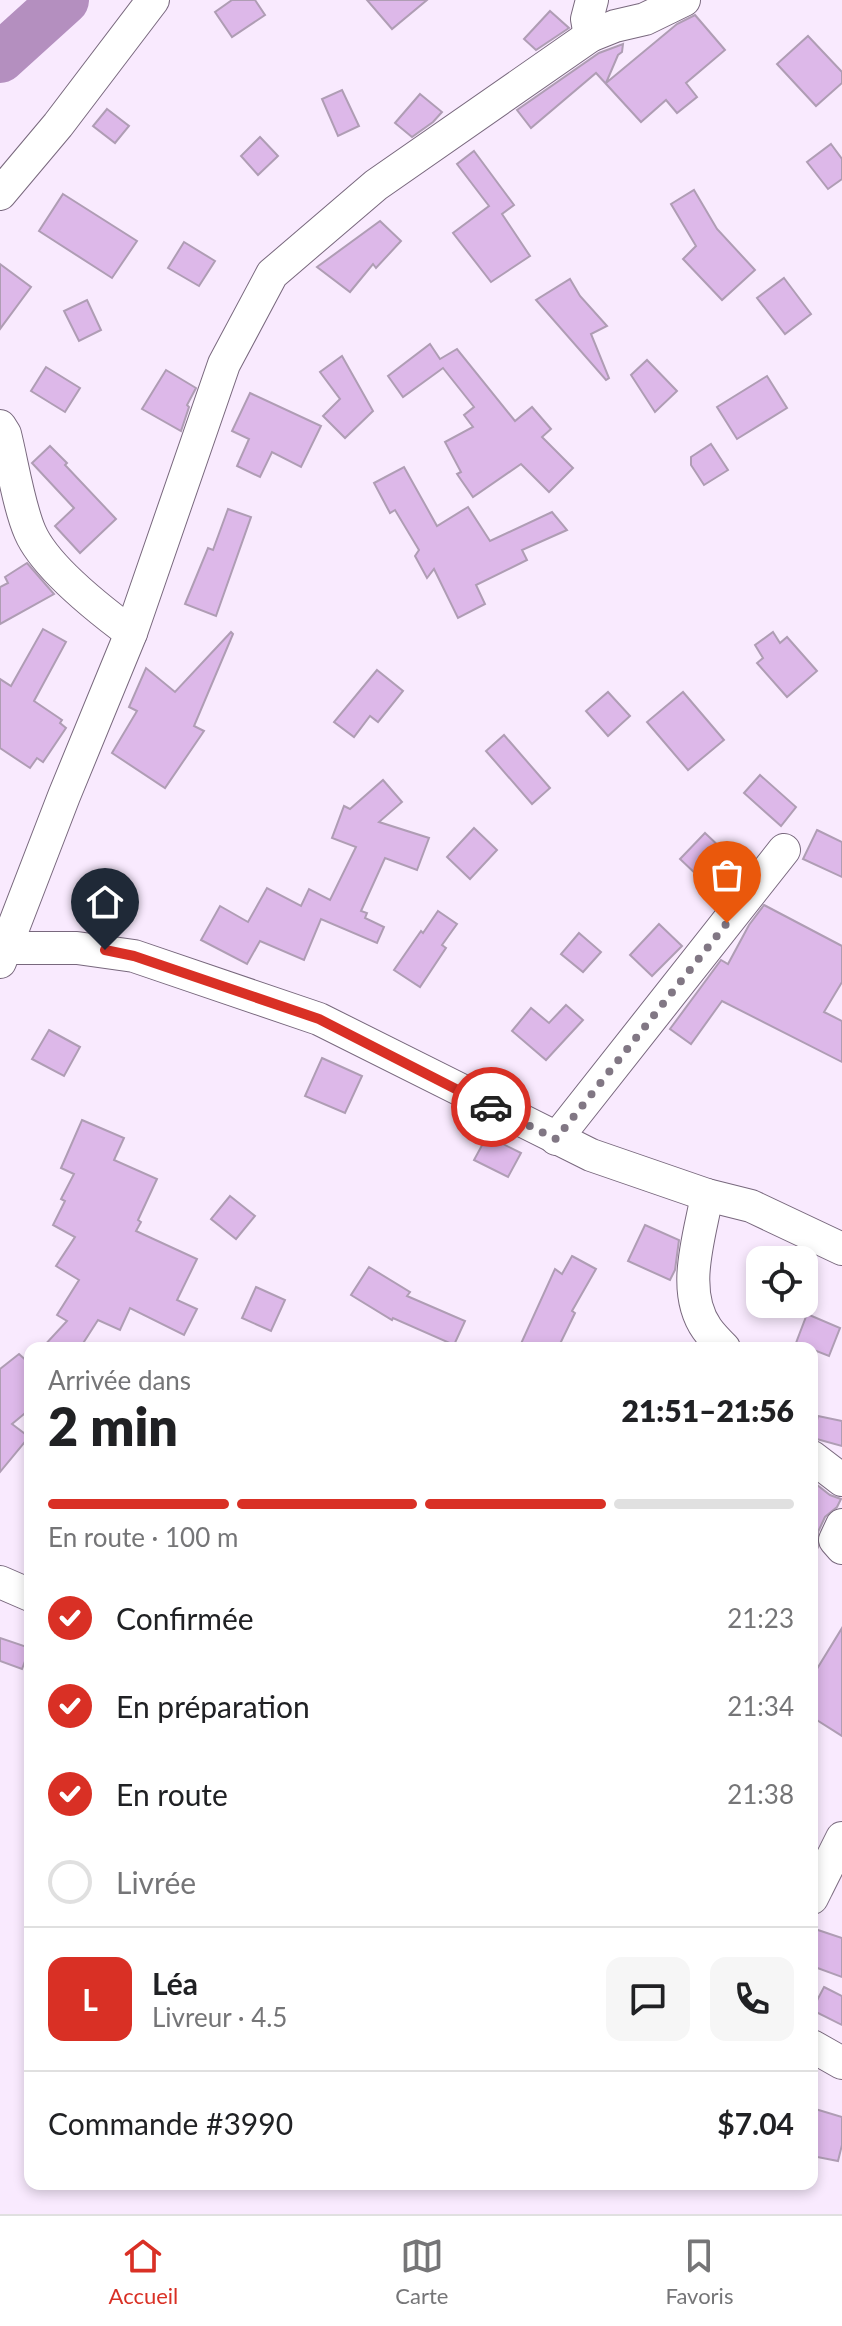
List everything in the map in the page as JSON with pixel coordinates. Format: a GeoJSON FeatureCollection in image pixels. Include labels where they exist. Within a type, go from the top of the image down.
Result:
{"type":"FeatureCollection","features":[{"type":"Feature","properties":{"kind":"street"},"geometry":{"type":"LineString","coordinates":[[0,194],[58,125],[153,0]]}},
{"type":"Feature","properties":{"kind":"street"},"geometry":{"type":"LineString","coordinates":[[590,36],[587,19],[592,0]]}},
{"type":"Feature","properties":{"kind":"street"},"geometry":{"type":"LineString","coordinates":[[684,0],[645,19],[590,36],[376,185],[272,274],[224,364],[131,633],[3,955],[77,948],[134,956],[277,1003],[319,1019],[591,1155],[707,1195],[751,1206],[842,1249]]}},
{"type":"Feature","properties":{"kind":"street"},"geometry":{"type":"LineString","coordinates":[[0,426],[5,434],[30,531],[42,551],[89,602],[131,633]]}},
{"type":"Feature","properties":{"kind":"street"},"geometry":{"type":"LineString","coordinates":[[556,1139],[784,850]]}},
{"type":"Feature","properties":{"kind":"street"},"geometry":{"type":"LineString","coordinates":[[707,1195],[692,1279],[696,1304],[706,1328],[719,1342]]}},
{"type":"Feature","properties":{"kind":"street"},"geometry":{"type":"LineString","coordinates":[[818,1462],[842,1480]]}},
{"type":"Feature","properties":{"kind":"street"},"geometry":{"type":"LineString","coordinates":[[842,1525],[835,1540],[842,1548]]}},
{"type":"Feature","properties":{"kind":"street"},"geometry":{"type":"LineString","coordinates":[[0,1582],[24,1592]]}},
{"type":"Feature","properties":{"kind":"street"},"geometry":{"type":"LineString","coordinates":[[818,1886],[842,1838]]}},
{"type":"Feature","properties":{"kind":"street"},"geometry":{"type":"LineString","coordinates":[[818,2049],[842,2063]]}},
{"type":"Feature","properties":{"kind":"building"},"geometry":{"type":"Polygon","coordinates":[[[232,0],[255,0],[265,15],[232,37],[215,12],[232,0]]]}},
{"type":"Feature","properties":{"kind":"building"},"geometry":{"type":"Polygon","coordinates":[[[367,0],[427,0],[392,29],[367,0]]]}},
{"type":"Feature","properties":{"kind":"building"},"geometry":{"type":"Polygon","coordinates":[[[550,11],[569,28],[536,50],[524,39],[550,11]]]}},
{"type":"Feature","properties":{"kind":"building"},"geometry":{"type":"Polygon","coordinates":[[[695,15],[725,50],[686,83],[697,97],[677,113],[666,100],[641,122],[596,73],[531,128],[517,110],[599,53],[623,44],[606,83],[677,24],[695,15]]]}},
{"type":"Feature","properties":{"kind":"building"},"geometry":{"type":"Polygon","coordinates":[[[808,36],[842,72],[842,83],[816,106],[777,64],[808,36]]]}},
{"type":"Feature","properties":{"kind":"building"},"geometry":{"type":"Polygon","coordinates":[[[342,90],[359,126],[338,136],[322,99],[342,90]]]}},
{"type":"Feature","properties":{"kind":"building"},"geometry":{"type":"Polygon","coordinates":[[[420,94],[442,112],[412,137],[395,123],[420,94]]]}},
{"type":"Feature","properties":{"kind":"building"},"geometry":{"type":"Polygon","coordinates":[[[107,109],[129,126],[115,143],[93,126],[107,109]]]}},
{"type":"Feature","properties":{"kind":"building"},"geometry":{"type":"Polygon","coordinates":[[[260,137],[278,156],[258,175],[241,156],[260,137]]]}},
{"type":"Feature","properties":{"kind":"building"},"geometry":{"type":"Polygon","coordinates":[[[831,144],[842,159],[842,179],[828,189],[807,162],[831,144]]]}},
{"type":"Feature","properties":{"kind":"building"},"geometry":{"type":"Polygon","coordinates":[[[474,151],[514,205],[502,214],[530,256],[491,282],[453,233],[489,206],[457,164],[474,151]]]}},
{"type":"Feature","properties":{"kind":"building"},"geometry":{"type":"Polygon","coordinates":[[[694,190],[717,229],[755,270],[722,300],[683,259],[696,246],[671,204],[694,190]]]}},
{"type":"Feature","properties":{"kind":"building"},"geometry":{"type":"Polygon","coordinates":[[[63,194],[137,241],[112,278],[39,231],[63,194]]]}},
{"type":"Feature","properties":{"kind":"building"},"geometry":{"type":"Polygon","coordinates":[[[380,221],[401,241],[376,268],[373,264],[350,292],[317,267],[380,221]]]}},
{"type":"Feature","properties":{"kind":"building"},"geometry":{"type":"Polygon","coordinates":[[[184,242],[215,261],[199,286],[168,268],[184,242]]]}},
{"type":"Feature","properties":{"kind":"building"},"geometry":{"type":"Polygon","coordinates":[[[0,264],[31,287],[0,329],[0,264]]]}},
{"type":"Feature","properties":{"kind":"building"},"geometry":{"type":"Polygon","coordinates":[[[784,278],[811,314],[785,334],[757,298],[784,278]]]}},
{"type":"Feature","properties":{"kind":"building"},"geometry":{"type":"Polygon","coordinates":[[[570,279],[580,296],[607,326],[591,334],[609,378],[606,380],[536,300],[570,279]]]}},
{"type":"Feature","properties":{"kind":"building"},"geometry":{"type":"Polygon","coordinates":[[[87,300],[101,330],[79,341],[64,311],[87,300]]]}},
{"type":"Feature","properties":{"kind":"building"},"geometry":{"type":"Polygon","coordinates":[[[430,344],[440,359],[457,349],[515,421],[532,407],[551,429],[542,437],[573,468],[549,492],[521,464],[473,497],[457,474],[461,472],[445,442],[473,427],[464,415],[474,407],[443,368],[403,397],[388,376],[430,344]]]}},
{"type":"Feature","properties":{"kind":"building"},"geometry":{"type":"Polygon","coordinates":[[[342,356],[373,411],[345,438],[323,416],[340,399],[320,372],[342,356]]]}},
{"type":"Feature","properties":{"kind":"building"},"geometry":{"type":"Polygon","coordinates":[[[647,360],[677,391],[655,412],[631,375],[647,360]]]}},
{"type":"Feature","properties":{"kind":"building"},"geometry":{"type":"Polygon","coordinates":[[[46,367],[80,388],[65,412],[31,391],[46,367]]]}},
{"type":"Feature","properties":{"kind":"building"},"geometry":{"type":"Polygon","coordinates":[[[166,370],[196,388],[187,405],[181,431],[142,409],[166,370]]]}},
{"type":"Feature","properties":{"kind":"building"},"geometry":{"type":"Polygon","coordinates":[[[767,376],[787,408],[737,439],[717,407],[767,376]]]}},
{"type":"Feature","properties":{"kind":"building"},"geometry":{"type":"Polygon","coordinates":[[[250,393],[321,426],[301,467],[272,452],[260,477],[237,466],[249,439],[232,431],[250,393]]]}},
{"type":"Feature","properties":{"kind":"building"},"geometry":{"type":"Polygon","coordinates":[[[711,444],[728,470],[704,485],[691,465],[691,457],[711,444]]]}},
{"type":"Feature","properties":{"kind":"building"},"geometry":{"type":"Polygon","coordinates":[[[50,446],[116,519],[80,553],[55,526],[74,508],[32,463],[50,446]]]}},
{"type":"Feature","properties":{"kind":"building"},"geometry":{"type":"Polygon","coordinates":[[[404,467],[437,526],[468,507],[490,541],[552,512],[567,530],[522,550],[527,560],[476,585],[485,604],[458,618],[434,569],[427,578],[415,556],[419,550],[395,510],[390,513],[374,483],[404,467]]]}},
{"type":"Feature","properties":{"kind":"building"},"geometry":{"type":"Polygon","coordinates":[[[228,509],[251,517],[216,616],[185,604],[208,548],[213,550],[228,509]]]}},
{"type":"Feature","properties":{"kind":"building"},"geometry":{"type":"Polygon","coordinates":[[[27,563],[54,594],[0,624],[0,587],[8,583],[5,577],[27,563]]]}},
{"type":"Feature","properties":{"kind":"building"},"geometry":{"type":"Polygon","coordinates":[[[43,629],[66,642],[34,701],[62,720],[60,723],[66,728],[43,762],[37,758],[30,768],[0,748],[0,679],[11,686],[43,629]]]}},
{"type":"Feature","properties":{"kind":"building"},"geometry":{"type":"Polygon","coordinates":[[[231,632],[233,634],[194,726],[204,731],[165,788],[112,753],[137,711],[129,707],[146,668],[175,692],[231,632]]]}},
{"type":"Feature","properties":{"kind":"building"},"geometry":{"type":"Polygon","coordinates":[[[773,632],[780,643],[787,637],[817,671],[787,697],[757,663],[763,658],[755,645],[773,632]]]}},
{"type":"Feature","properties":{"kind":"building"},"geometry":{"type":"Polygon","coordinates":[[[377,670],[403,691],[378,722],[370,716],[354,737],[334,722],[377,670]]]}},
{"type":"Feature","properties":{"kind":"building"},"geometry":{"type":"Polygon","coordinates":[[[608,692],[630,716],[608,736],[586,711],[608,692]]]}},
{"type":"Feature","properties":{"kind":"building"},"geometry":{"type":"Polygon","coordinates":[[[683,692],[724,740],[688,770],[647,722],[683,692]]]}},
{"type":"Feature","properties":{"kind":"building"},"geometry":{"type":"Polygon","coordinates":[[[504,735],[550,788],[532,804],[486,751],[504,735]]]}},
{"type":"Feature","properties":{"kind":"building"},"geometry":{"type":"Polygon","coordinates":[[[760,775],[796,807],[781,826],[744,793],[760,775]]]}},
{"type":"Feature","properties":{"kind":"building"},"geometry":{"type":"Polygon","coordinates":[[[383,780],[402,802],[379,822],[429,838],[417,870],[385,858],[361,911],[367,913],[365,918],[384,927],[377,943],[321,919],[304,960],[260,941],[247,964],[201,940],[220,906],[248,922],[267,888],[301,906],[309,889],[330,900],[356,847],[332,838],[344,806],[350,809],[383,780]]]}},
{"type":"Feature","properties":{"kind":"building"},"geometry":{"type":"Polygon","coordinates":[[[474,828],[497,850],[470,879],[447,857],[474,828]]]}},
{"type":"Feature","properties":{"kind":"building"},"geometry":{"type":"Polygon","coordinates":[[[817,830],[842,842],[842,877],[803,859],[817,830]]]}},
{"type":"Feature","properties":{"kind":"building"},"geometry":{"type":"Polygon","coordinates":[[[705,833],[741,867],[716,893],[680,859],[705,833]]]}},
{"type":"Feature","properties":{"kind":"building"},"geometry":{"type":"Polygon","coordinates":[[[764,905],[842,946],[842,982],[824,1012],[842,1021],[842,1062],[722,1001],[691,1044],[670,1029],[721,960],[728,964],[764,905]]]}},
{"type":"Feature","properties":{"kind":"building"},"geometry":{"type":"Polygon","coordinates":[[[438,911],[457,924],[442,945],[446,948],[420,987],[394,970],[438,911]]]}},
{"type":"Feature","properties":{"kind":"building"},"geometry":{"type":"Polygon","coordinates":[[[659,924],[682,946],[652,976],[630,955],[659,924]]]}},
{"type":"Feature","properties":{"kind":"building"},"geometry":{"type":"Polygon","coordinates":[[[579,933],[601,952],[583,972],[561,954],[579,933]]]}},
{"type":"Feature","properties":{"kind":"building"},"geometry":{"type":"Polygon","coordinates":[[[566,1005],[583,1020],[546,1060],[512,1031],[531,1008],[549,1023],[566,1005]]]}},
{"type":"Feature","properties":{"kind":"building"},"geometry":{"type":"Polygon","coordinates":[[[49,1030],[80,1047],[64,1076],[32,1059],[49,1030]]]}},
{"type":"Feature","properties":{"kind":"building"},"geometry":{"type":"Polygon","coordinates":[[[322,1058],[362,1076],[345,1113],[305,1096],[322,1058]]]}},
{"type":"Feature","properties":{"kind":"building"},"geometry":{"type":"Polygon","coordinates":[[[82,1120],[124,1138],[114,1160],[157,1179],[136,1231],[197,1259],[177,1300],[197,1309],[184,1335],[130,1308],[120,1330],[98,1320],[84,1342],[48,1342],[67,1321],[57,1315],[79,1280],[56,1266],[75,1237],[53,1225],[65,1201],[61,1199],[74,1174],[61,1168],[82,1120]]]}},
{"type":"Feature","properties":{"kind":"building"},"geometry":{"type":"Polygon","coordinates":[[[487,1136],[521,1153],[508,1177],[474,1160],[487,1136]]]}},
{"type":"Feature","properties":{"kind":"building"},"geometry":{"type":"Polygon","coordinates":[[[230,1196],[255,1216],[236,1239],[211,1219],[230,1196]]]}},
{"type":"Feature","properties":{"kind":"building"},"geometry":{"type":"Polygon","coordinates":[[[645,1225],[679,1240],[675,1270],[670,1280],[628,1261],[645,1225]]]}},
{"type":"Feature","properties":{"kind":"building"},"geometry":{"type":"Polygon","coordinates":[[[572,1256],[596,1269],[572,1311],[575,1313],[561,1342],[522,1342],[555,1269],[562,1274],[572,1256]]]}},
{"type":"Feature","properties":{"kind":"building"},"geometry":{"type":"Polygon","coordinates":[[[369,1267],[410,1292],[407,1296],[465,1321],[455,1342],[447,1342],[392,1320],[351,1295],[369,1267]]]}},
{"type":"Feature","properties":{"kind":"building"},"geometry":{"type":"Polygon","coordinates":[[[256,1287],[285,1300],[271,1331],[242,1318],[256,1287]]]}},
{"type":"Feature","properties":{"kind":"building"},"geometry":{"type":"Polygon","coordinates":[[[805,1318],[816,1318],[840,1328],[829,1356],[818,1352],[818,1342],[796,1342],[805,1318]]]}},
{"type":"Feature","properties":{"kind":"building"},"geometry":{"type":"Polygon","coordinates":[[[19,1354],[24,1359],[24,1414],[12,1424],[24,1433],[24,1443],[0,1472],[0,1369],[19,1354]]]}},
{"type":"Feature","properties":{"kind":"building"},"geometry":{"type":"Polygon","coordinates":[[[818,1416],[842,1421],[842,1446],[818,1439],[818,1416]]]}},
{"type":"Feature","properties":{"kind":"building"},"geometry":{"type":"Polygon","coordinates":[[[818,1486],[841,1499],[825,1517],[818,1532],[818,1486]]]}},
{"type":"Feature","properties":{"kind":"building"},"geometry":{"type":"Polygon","coordinates":[[[842,1628],[842,1736],[818,1721],[818,1667],[842,1628]]]}},
{"type":"Feature","properties":{"kind":"building"},"geometry":{"type":"Polygon","coordinates":[[[0,1638],[24,1646],[22,1669],[0,1661],[0,1638]]]}},
{"type":"Feature","properties":{"kind":"building"},"geometry":{"type":"Polygon","coordinates":[[[818,1930],[842,1938],[842,1977],[818,1968],[818,1930]]]}},
{"type":"Feature","properties":{"kind":"building"},"geometry":{"type":"Polygon","coordinates":[[[824,1987],[842,1996],[842,2025],[818,2013],[818,1998],[824,1987]]]}},
{"type":"Feature","properties":{"kind":"building"},"geometry":{"type":"Polygon","coordinates":[[[818,2110],[842,2117],[842,2145],[838,2161],[818,2157],[818,2110]]]}},
{"type":"Feature","properties":{"kind":"waterway"},"geometry":{"type":"LineString","coordinates":[[0,58],[64,0]]}},
{"type":"Feature","properties":{"kind":"way so far"},"geometry":{"type":"LineString","coordinates":[[491,1107],[556,1139],[727,923]]}},
{"type":"Feature","properties":{"kind":"route"},"geometry":{"type":"LineString","coordinates":[[105,950],[134,956],[319,1019],[491,1107]]}}]}
